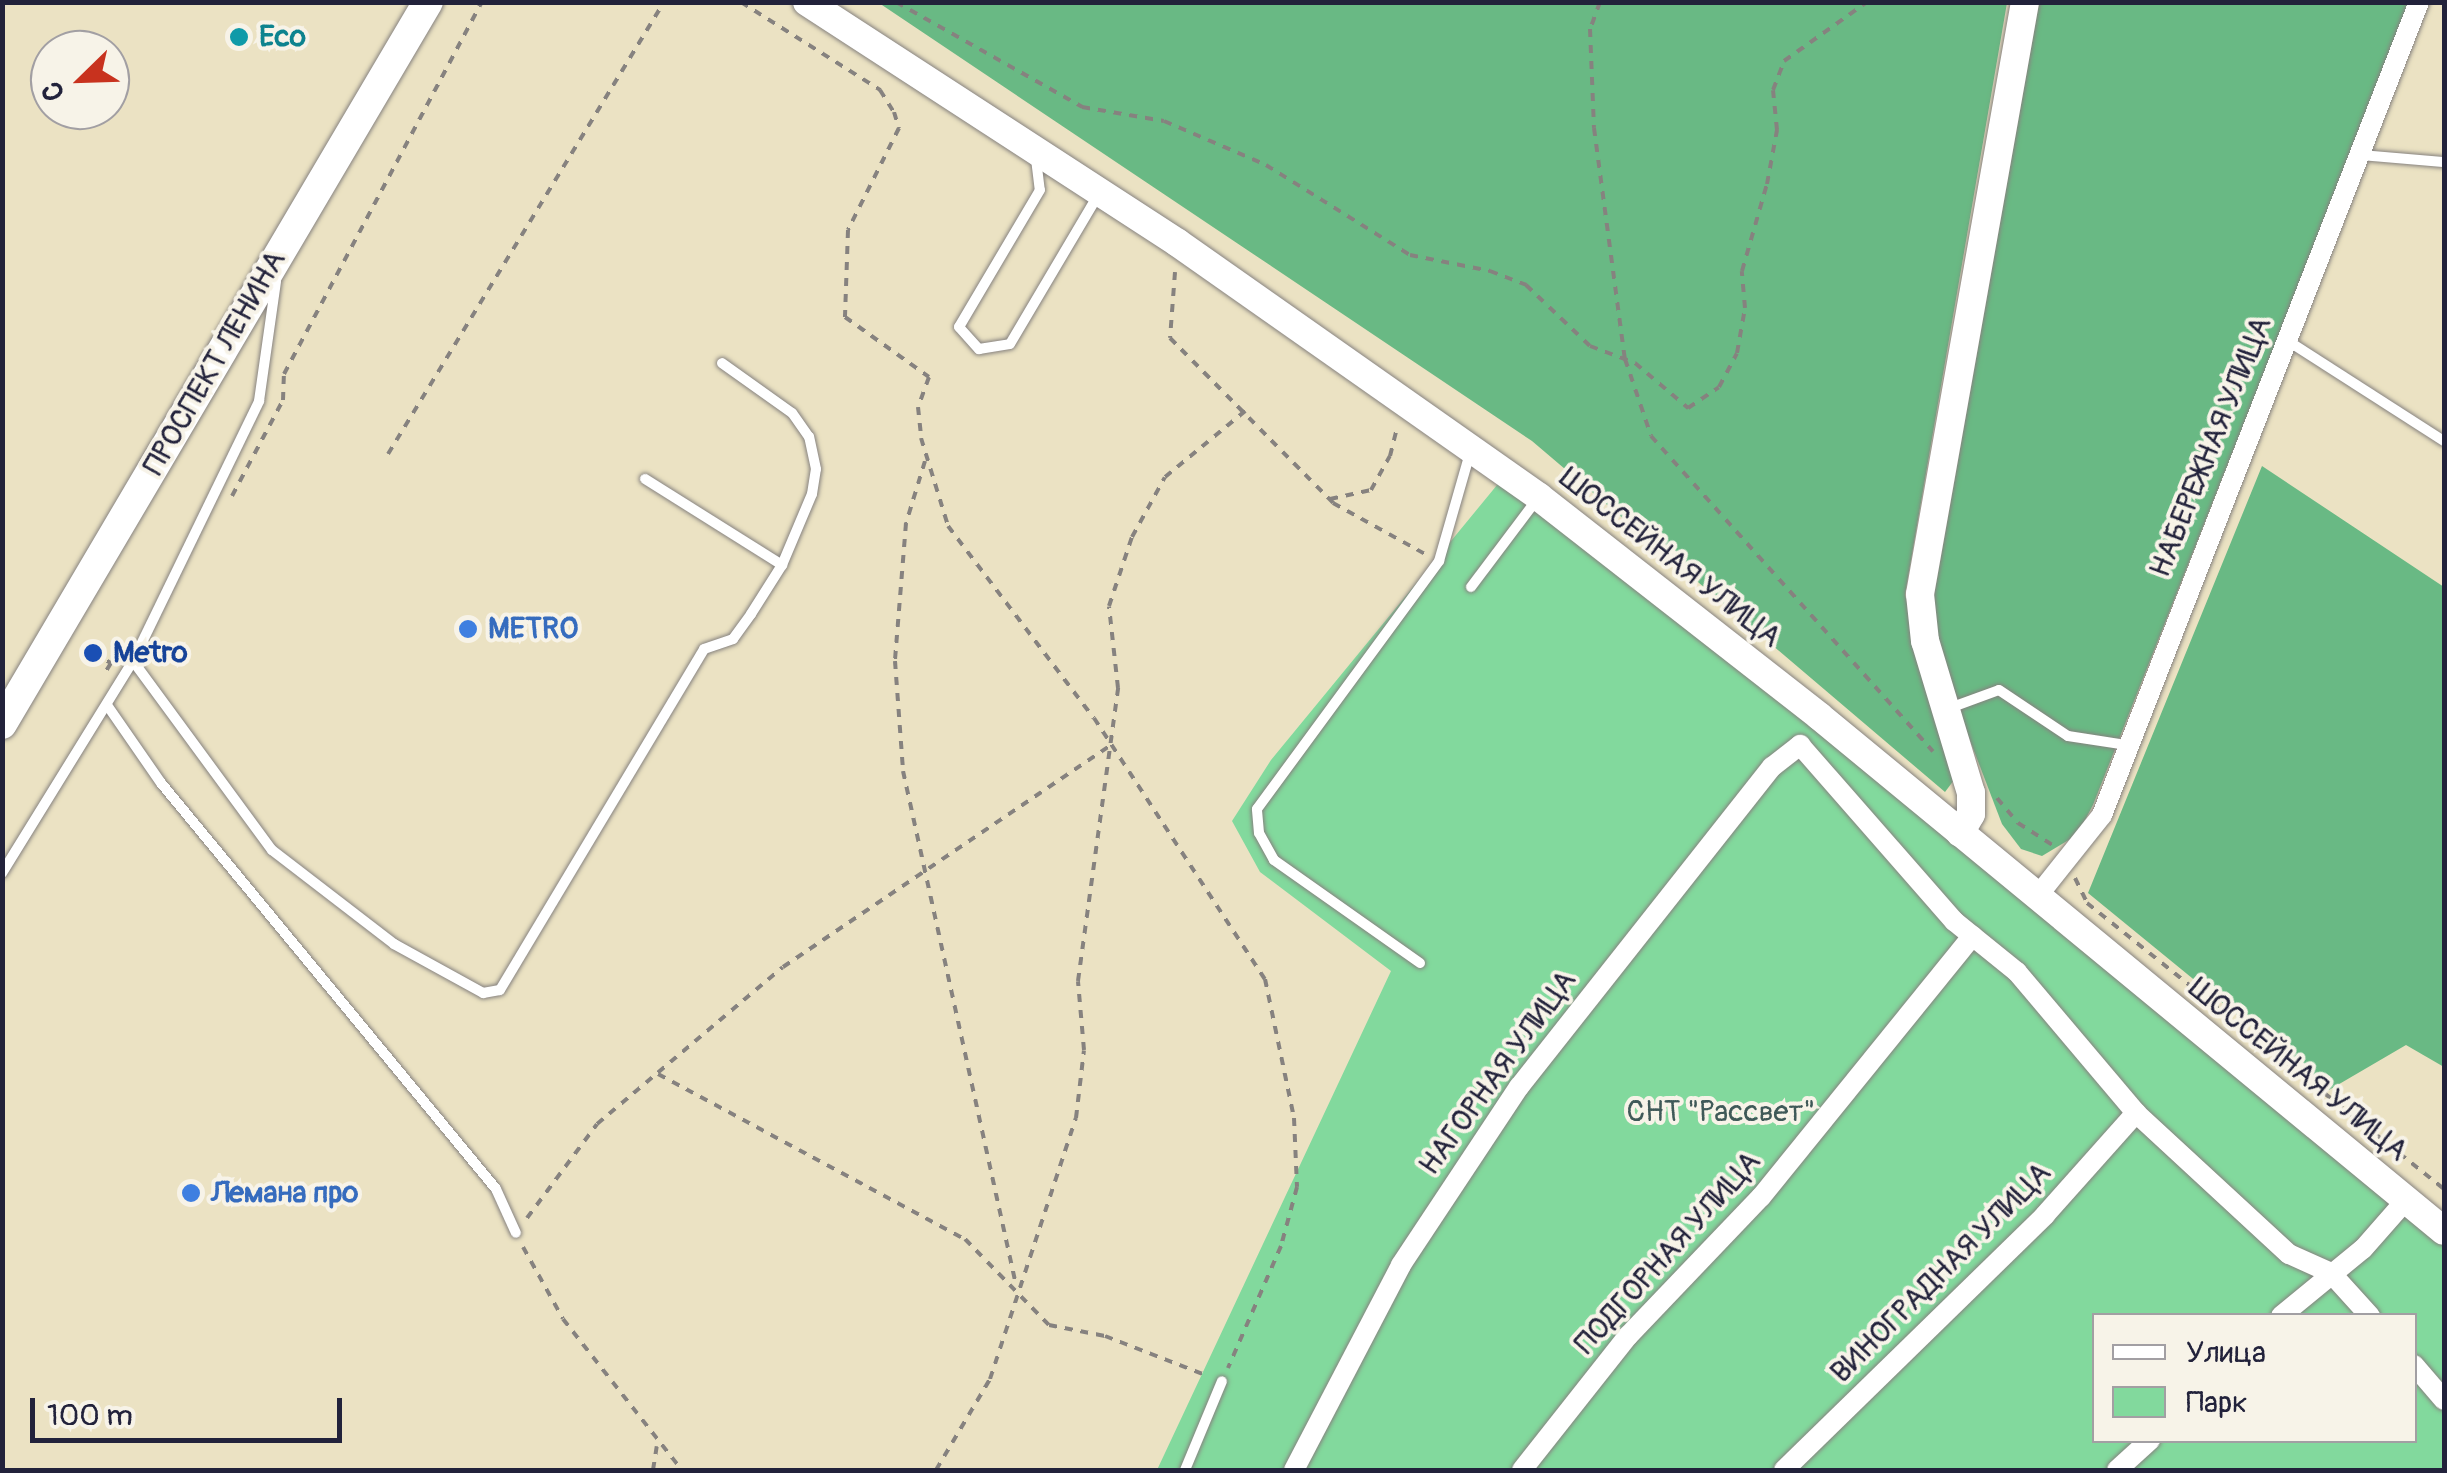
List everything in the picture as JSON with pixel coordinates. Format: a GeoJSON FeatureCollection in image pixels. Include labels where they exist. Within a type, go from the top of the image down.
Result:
{"type":"FeatureCollection","features":[{"type":"Feature","properties":{"kind":"main road","name":"ПРОСПЕКТ ЛЕНИНА"},"geometry":{"type":"LineString","coordinates":[[2,724],[428,2]]}},
{"type":"Feature","properties":{"kind":"street","name":"ШОССЕЙНАЯ УЛИЦА"},"geometry":{"type":"LineString","coordinates":[[806,2],[1178,242],[1539,497],[1819,716],[2444,1231]]}},
{"type":"Feature","properties":{"kind":"street"},"geometry":{"type":"LineString","coordinates":[[1960,833],[1972,805],[1924,641],[1920,594],[2026,2]]}},
{"type":"Feature","properties":{"kind":"street","name":"НАБЕРЕЖНАЯ УЛИЦА"},"geometry":{"type":"LineString","coordinates":[[2036,898],[2064,856],[2102,815],[2418,2]]}},
{"type":"Feature","properties":{"kind":"street","name":"НАГОРНАЯ УЛИЦА"},"geometry":{"type":"LineString","coordinates":[[1294,1470],[1401,1265],[1519,1087],[1772,767],[1800,745],[1819,716]]}},
{"type":"Feature","properties":{"kind":"street"},"geometry":{"type":"LineString","coordinates":[[1800,745],[1823,779],[1884,835],[1972,936],[2017,972],[2136,1113],[2289,1254],[2331,1274],[2367,1313]]}},
{"type":"Feature","properties":{"kind":"street","name":"ПОДГОРНАЯ УЛИЦА"},"geometry":{"type":"LineString","coordinates":[[1522,1470],[1628,1336],[1761,1197],[1972,936]]}},
{"type":"Feature","properties":{"kind":"street","name":"ВИНОГРАДНАЯ УЛИЦА"},"geometry":{"type":"LineString","coordinates":[[1784,1470],[2045,1215],[2136,1113]]}},
{"type":"Feature","properties":{"kind":"street"},"geometry":{"type":"LineString","coordinates":[[2284,1313],[2331,1274],[2406,1200]]}},
{"type":"Feature","properties":{"kind":"street"},"geometry":{"type":"LineString","coordinates":[[2417,1368],[2444,1400]]}},
{"type":"Feature","properties":{"kind":"street"},"geometry":{"type":"LineString","coordinates":[[2117,1470],[2147,1443]]}},
{"type":"Feature","properties":{"kind":"lane"},"geometry":{"type":"LineString","coordinates":[[1031,144],[1040,190],[958,327],[970,343],[989,350],[1010,344],[1100,192]]}},
{"type":"Feature","properties":{"kind":"lane"},"geometry":{"type":"LineString","coordinates":[[2360,155],[2444,162]]}},
{"type":"Feature","properties":{"kind":"lane"},"geometry":{"type":"LineString","coordinates":[[2,873],[133,661],[258,401],[281,250]]}},
{"type":"Feature","properties":{"kind":"lane"},"geometry":{"type":"LineString","coordinates":[[2288,341],[2444,441]]}},
{"type":"Feature","properties":{"kind":"lane"},"geometry":{"type":"LineString","coordinates":[[133,661],[272,850],[394,944],[483,994],[500,990],[704,649],[733,639],[782,565],[812,494],[815,453],[792,413],[722,363]]}},
{"type":"Feature","properties":{"kind":"lane"},"geometry":{"type":"LineString","coordinates":[[1420,963],[1274,860],[1259,833],[1257,808],[1439,562],[1471,447]]}},
{"type":"Feature","properties":{"kind":"lane"},"geometry":{"type":"LineString","coordinates":[[645,479],[782,565]]}},
{"type":"Feature","properties":{"kind":"lane"},"geometry":{"type":"LineString","coordinates":[[1471,587],[1539,497]]}},
{"type":"Feature","properties":{"kind":"lane"},"geometry":{"type":"LineString","coordinates":[[1946,710],[1999,690],[2068,736],[2127,745]]}},
{"type":"Feature","properties":{"kind":"lane"},"geometry":{"type":"LineString","coordinates":[[108,705],[161,784],[496,1189],[516,1233]]}},
{"type":"Feature","properties":{"kind":"lane"},"geometry":{"type":"LineString","coordinates":[[1184,1470],[1222,1381]]}},
{"type":"Feature","properties":{"kind":"path"},"geometry":{"type":"LineString","coordinates":[[224,510],[270,427],[282,400],[284,374],[372,200],[482,2]]}},
{"type":"Feature","properties":{"kind":"path"},"geometry":{"type":"LineString","coordinates":[[388,454],[664,2]]}},
{"type":"Feature","properties":{"kind":"path"},"geometry":{"type":"LineString","coordinates":[[658,1074],[965,1238],[1049,1325],[1105,1336],[1222,1381],[1281,1246],[1297,1187],[1294,1118],[1265,979],[1111,746],[948,526],[926,458],[918,407],[929,378],[845,317],[848,230],[899,128],[894,112],[880,90],[741,2]]}},
{"type":"Feature","properties":{"kind":"path"},"geometry":{"type":"LineString","coordinates":[[896,2],[1082,107],[1164,121],[1266,165],[1410,255],[1526,285],[1590,346],[1625,359],[1688,408],[1719,387],[1737,353],[1745,308],[1742,271],[1771,166],[1779,76],[1784,62],[1868,2]]}},
{"type":"Feature","properties":{"kind":"path"},"geometry":{"type":"LineString","coordinates":[[1600,2],[1590,30],[1594,128],[1625,359],[1651,436],[1905,726],[2064,856],[2088,903],[2444,1190]]}},
{"type":"Feature","properties":{"kind":"path"},"geometry":{"type":"LineString","coordinates":[[1178,242],[1170,338],[1246,410],[1330,499],[1439,562]]}},
{"type":"Feature","properties":{"kind":"path"},"geometry":{"type":"LineString","coordinates":[[1330,499],[1371,490],[1390,456],[1403,398]]}},
{"type":"Feature","properties":{"kind":"path"},"geometry":{"type":"LineString","coordinates":[[936,1470],[978,1406],[1076,1118],[1084,1050],[1078,981],[1118,688],[1110,606],[1132,537],[1165,477],[1246,410]]}},
{"type":"Feature","properties":{"kind":"path"},"geometry":{"type":"LineString","coordinates":[[926,458],[906,523],[895,661],[902,772],[1018,1290]]}},
{"type":"Feature","properties":{"kind":"path"},"geometry":{"type":"LineString","coordinates":[[682,1470],[658,1444],[615,1378],[564,1319],[516,1233],[597,1124],[782,966],[1111,746]]}},
{"type":"Feature","properties":{"kind":"path"},"geometry":{"type":"LineString","coordinates":[[652,1470],[658,1444]]}},
{"type":"Feature","properties":{"kind":"green space"},"geometry":{"type":"Polygon","coordinates":[[[879,3],[2007,3],[1905,595],[1957,776],[1945,792],[1532,441],[879,3]]]}},
{"type":"Feature","properties":{"kind":"green space"},"geometry":{"type":"Polygon","coordinates":[[[2039,3],[2410,3],[2093,805],[2077,835],[2042,856],[2021,849],[2002,824],[1943,670],[1931,613],[2039,3]]]}},
{"type":"Feature","properties":{"kind":"green space"},"geometry":{"type":"Polygon","coordinates":[[[2262,466],[2444,587],[2444,1067],[2406,1045],[2329,1090],[2088,893],[2262,466]]]}},
{"type":"Feature","properties":{"kind":"green space","name":"СНТ \"Рассвет\""},"geometry":{"type":"Polygon","coordinates":[[[1502,479],[1829,735],[2444,1243],[2444,1470],[1157,1470],[1391,971],[1260,872],[1232,821],[1271,760],[1502,479]]]}},
{"type":"Feature","properties":{"kind":"place","name":"Eco"},"geometry":{"type":"Point","coordinates":[239,37]}},
{"type":"Feature","properties":{"kind":"place","name":"METRO"},"geometry":{"type":"Point","coordinates":[468,629]}},
{"type":"Feature","properties":{"kind":"place","name":"Metro"},"geometry":{"type":"Point","coordinates":[93,653]}},
{"type":"Feature","properties":{"kind":"place","name":"Лемана про"},"geometry":{"type":"Point","coordinates":[191,1193]}}]}
